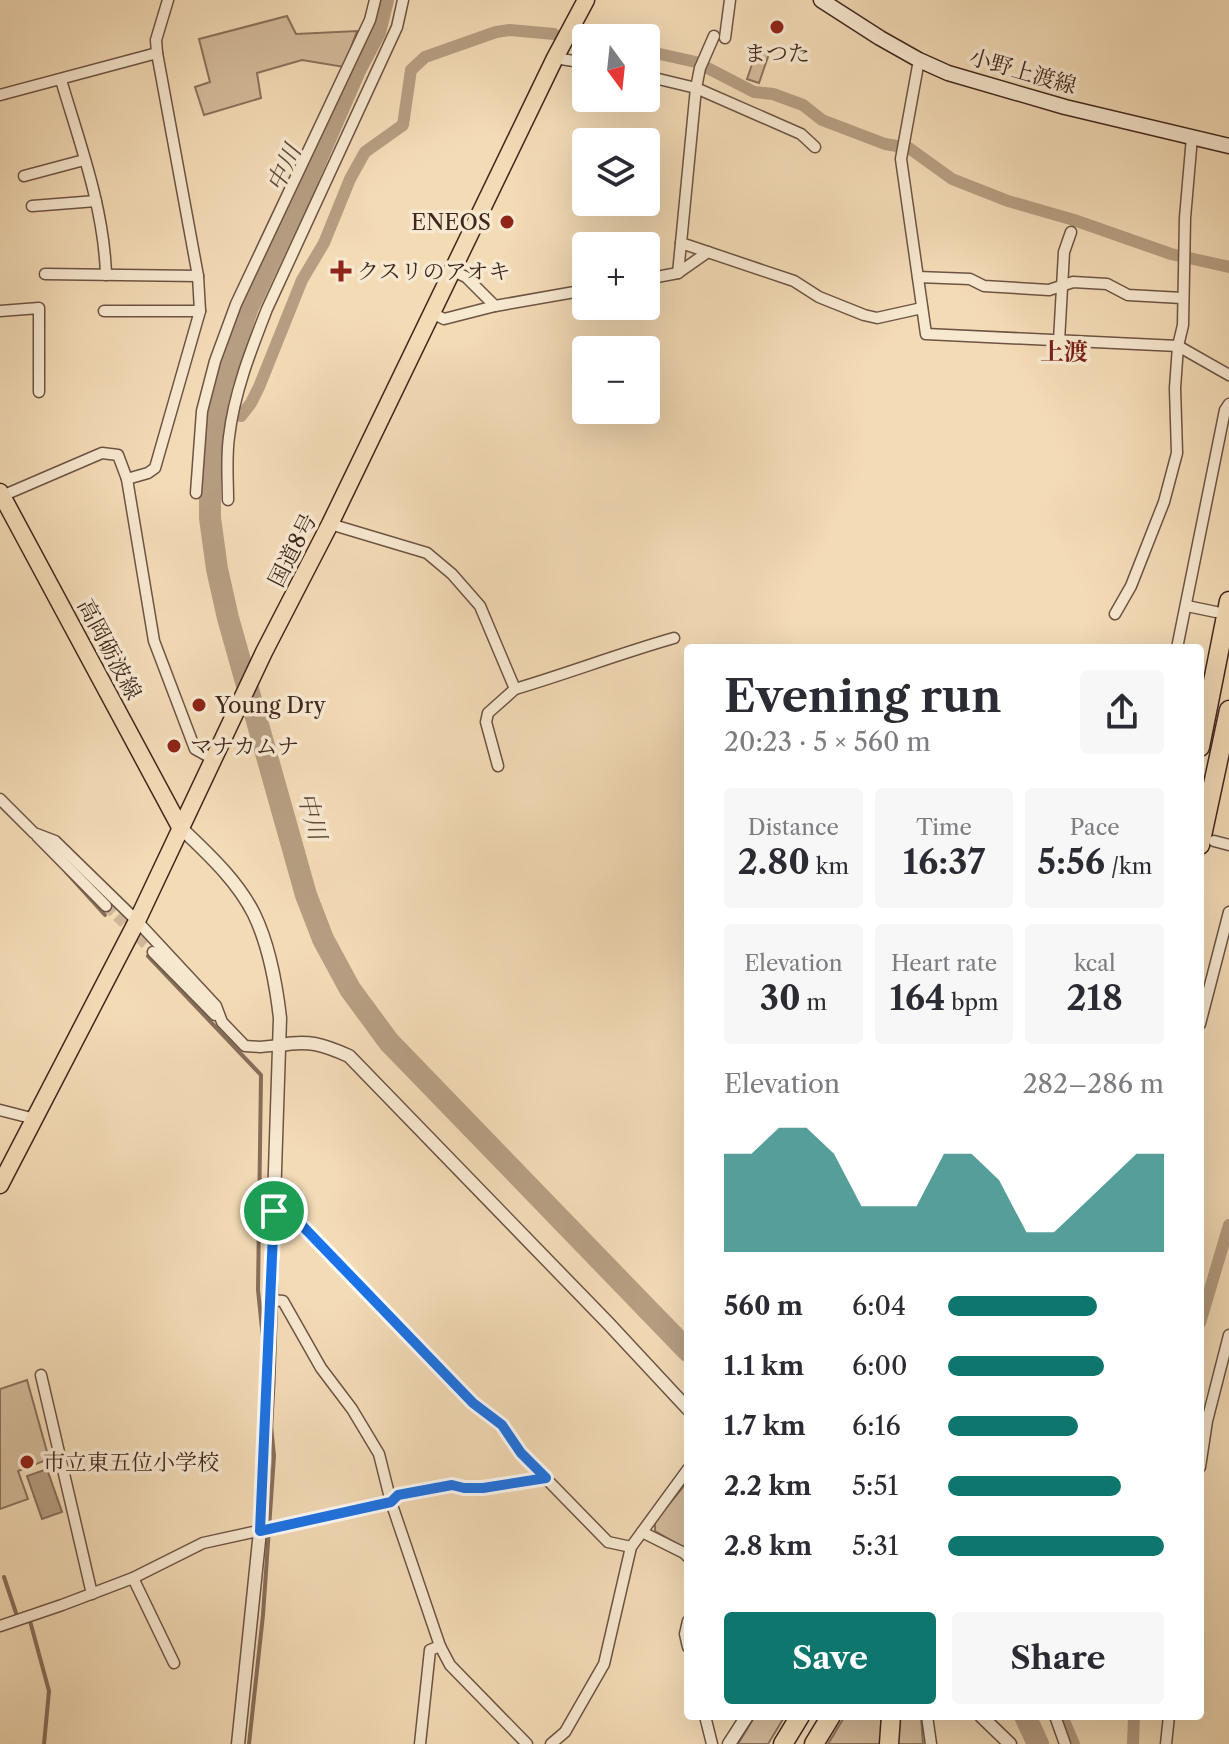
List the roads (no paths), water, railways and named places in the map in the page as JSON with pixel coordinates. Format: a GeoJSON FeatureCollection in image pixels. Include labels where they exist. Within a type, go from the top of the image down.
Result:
{"type":"FeatureCollection","features":[{"type":"Feature","properties":{"kind":"highway"},"geometry":{"type":"LineString","coordinates":[[1204,721],[1222,606]]}},
{"type":"Feature","properties":{"kind":"highway"},"geometry":{"type":"LineString","coordinates":[[1207,843],[1229,710]]}},
{"type":"Feature","properties":{"kind":"highway"},"geometry":{"type":"LineString","coordinates":[[783,1744],[798,1720]]}},
{"type":"Feature","properties":{"kind":"highway"},"geometry":{"type":"LineString","coordinates":[[790,1744],[805,1720]]}},
{"type":"Feature","properties":{"kind":"highway"},"geometry":{"type":"LineString","coordinates":[[814,1744],[829,1720]]}},
{"type":"Feature","properties":{"kind":"highway"},"geometry":{"type":"LineString","coordinates":[[889,1744],[891,1720]]}},
{"type":"Feature","properties":{"kind":"main road","name":"国道8号"},"geometry":{"type":"LineString","coordinates":[[0,1185],[137,921],[264,652],[330,524],[586,0]]}},
{"type":"Feature","properties":{"kind":"main road","name":"小野上渡線"},"geometry":{"type":"LineString","coordinates":[[821,0],[919,60],[968,80],[1229,146]]}},
{"type":"Feature","properties":{"kind":"main road","name":"高岡砺波線"},"geometry":{"type":"LineString","coordinates":[[1,494],[180,827]]}},
{"type":"Feature","properties":{"kind":"main road","name":"国道8号"},"geometry":{"type":"LineString","coordinates":[[0,1173],[35,1119]]}},
{"type":"Feature","properties":{"kind":"street"},"geometry":{"type":"LineString","coordinates":[[127,479],[155,468],[200,311],[198,276],[157,53],[156,40],[168,0]]}},
{"type":"Feature","properties":{"kind":"street"},"geometry":{"type":"LineString","coordinates":[[196,493],[202,411],[215,361],[236,304],[370,20],[375,0]]}},
{"type":"Feature","properties":{"kind":"street"},"geometry":{"type":"LineString","coordinates":[[228,500],[229,438],[237,395],[250,352],[397,27],[403,0]]}},
{"type":"Feature","properties":{"kind":"street"},"geometry":{"type":"LineString","coordinates":[[678,273],[696,88],[701,66],[719,37],[730,0]]}},
{"type":"Feature","properties":{"kind":"street"},"geometry":{"type":"LineString","coordinates":[[0,95],[157,53]]}},
{"type":"Feature","properties":{"kind":"street"},"geometry":{"type":"LineString","coordinates":[[555,58],[572,61]]}},
{"type":"Feature","properties":{"kind":"street"},"geometry":{"type":"LineString","coordinates":[[919,60],[901,159],[926,334],[1178,346],[1229,375]]}},
{"type":"Feature","properties":{"kind":"street"},"geometry":{"type":"LineString","coordinates":[[660,79],[696,88],[801,134],[815,147]]}},
{"type":"Feature","properties":{"kind":"street"},"geometry":{"type":"LineString","coordinates":[[61,80],[96,201],[105,245],[106,275]]}},
{"type":"Feature","properties":{"kind":"street"},"geometry":{"type":"LineString","coordinates":[[1115,614],[1131,586],[1164,502],[1177,453],[1175,388],[1183,325],[1185,218],[1192,137]]}},
{"type":"Feature","properties":{"kind":"street"},"geometry":{"type":"LineString","coordinates":[[24,176],[84,160]]}},
{"type":"Feature","properties":{"kind":"street"},"geometry":{"type":"LineString","coordinates":[[32,206],[96,201]]}},
{"type":"Feature","properties":{"kind":"street"},"geometry":{"type":"LineString","coordinates":[[1059,341],[1064,252],[1071,232]]}},
{"type":"Feature","properties":{"kind":"street"},"geometry":{"type":"LineString","coordinates":[[681,243],[794,281],[819,297],[864,315],[877,318],[922,308]]}},
{"type":"Feature","properties":{"kind":"street"},"geometry":{"type":"LineString","coordinates":[[660,276],[678,273],[708,252]]}},
{"type":"Feature","properties":{"kind":"street"},"geometry":{"type":"LineString","coordinates":[[453,271],[466,277],[495,306]]}},
{"type":"Feature","properties":{"kind":"street"},"geometry":{"type":"LineString","coordinates":[[45,274],[198,276]]}},
{"type":"Feature","properties":{"kind":"street"},"geometry":{"type":"LineString","coordinates":[[918,277],[970,279],[984,286],[1049,290],[1073,282],[1107,284],[1128,295],[1182,298]]}},
{"type":"Feature","properties":{"kind":"street"},"geometry":{"type":"LineString","coordinates":[[432,313],[444,319],[572,292]]}},
{"type":"Feature","properties":{"kind":"street"},"geometry":{"type":"LineString","coordinates":[[0,311],[39,308],[39,392]]}},
{"type":"Feature","properties":{"kind":"street"},"geometry":{"type":"LineString","coordinates":[[104,311],[200,311]]}},
{"type":"Feature","properties":{"kind":"street"},"geometry":{"type":"LineString","coordinates":[[1178,644],[1225,410],[1229,404]]}},
{"type":"Feature","properties":{"kind":"street"},"geometry":{"type":"LineString","coordinates":[[1,494],[102,453],[118,455],[127,479],[154,641],[195,749],[213,759]]}},
{"type":"Feature","properties":{"kind":"street"},"geometry":{"type":"LineString","coordinates":[[330,524],[427,553],[452,574],[480,606],[515,689]]}},
{"type":"Feature","properties":{"kind":"street"},"geometry":{"type":"LineString","coordinates":[[1187,606],[1222,606]]}},
{"type":"Feature","properties":{"kind":"street"},"geometry":{"type":"LineString","coordinates":[[498,766],[486,722],[488,713],[515,689],[674,638]]}},
{"type":"Feature","properties":{"kind":"street"},"geometry":{"type":"LineString","coordinates":[[0,799],[106,906]]}},
{"type":"Feature","properties":{"kind":"street"},"geometry":{"type":"LineString","coordinates":[[180,827],[221,867],[254,914],[276,986],[280,1018],[260,1531],[238,1744]]}},
{"type":"Feature","properties":{"kind":"street"},"geometry":{"type":"LineString","coordinates":[[34,833],[55,841],[137,921],[216,1006],[222,1022]]}},
{"type":"Feature","properties":{"kind":"street"},"geometry":{"type":"LineString","coordinates":[[1207,843],[1229,845]]}},
{"type":"Feature","properties":{"kind":"street"},"geometry":{"type":"LineString","coordinates":[[1204,1009],[1229,912]]}},
{"type":"Feature","properties":{"kind":"street"},"geometry":{"type":"LineString","coordinates":[[153,952],[245,1046],[315,1043],[349,1056],[684,1405]]}},
{"type":"Feature","properties":{"kind":"street"},"geometry":{"type":"LineString","coordinates":[[0,1110],[35,1119]]}},
{"type":"Feature","properties":{"kind":"street"},"geometry":{"type":"LineString","coordinates":[[274,1211],[289,1212],[473,1403],[502,1425],[521,1453],[608,1542],[631,1547]]}},
{"type":"Feature","properties":{"kind":"street"},"geometry":{"type":"LineString","coordinates":[[270,1300],[283,1301],[321,1368],[379,1454],[391,1502],[440,1646],[450,1665],[527,1744]]}},
{"type":"Feature","properties":{"kind":"street"},"geometry":{"type":"LineString","coordinates":[[1204,1441],[1229,1335]]}},
{"type":"Feature","properties":{"kind":"street"},"geometry":{"type":"LineString","coordinates":[[41,1375],[92,1594]]}},
{"type":"Feature","properties":{"kind":"street"},"geometry":{"type":"LineString","coordinates":[[551,1744],[565,1732],[604,1664],[631,1547],[684,1474]]}},
{"type":"Feature","properties":{"kind":"street"},"geometry":{"type":"LineString","coordinates":[[0,1626],[133,1578],[203,1543],[391,1502],[398,1495],[452,1485],[483,1488],[546,1478]]}},
{"type":"Feature","properties":{"kind":"street"},"geometry":{"type":"LineString","coordinates":[[642,1532],[684,1553]]}},
{"type":"Feature","properties":{"kind":"street"},"geometry":{"type":"LineString","coordinates":[[133,1578],[174,1663]]}},
{"type":"Feature","properties":{"kind":"street"},"geometry":{"type":"LineString","coordinates":[[420,1744],[430,1650],[440,1646]]}},
{"type":"Feature","properties":{"kind":"street"},"geometry":{"type":"LineString","coordinates":[[706,1720],[712,1744]]}},
{"type":"Feature","properties":{"kind":"street"},"geometry":{"type":"LineString","coordinates":[[729,1744],[744,1720]]}},
{"type":"Feature","properties":{"kind":"street"},"geometry":{"type":"LineString","coordinates":[[928,1720],[931,1744]]}},
{"type":"Feature","properties":{"kind":"street"},"geometry":{"type":"LineString","coordinates":[[985,1720],[1010,1744]]}},
{"type":"Feature","properties":{"kind":"street"},"geometry":{"type":"LineString","coordinates":[[1056,1720],[1065,1744]]}},
{"type":"Feature","properties":{"kind":"street"},"geometry":{"type":"LineString","coordinates":[[1166,1744],[1169,1720]]}},
{"type":"Feature","properties":{"kind":"waterway","name":"中川"},"geometry":{"type":"LineString","coordinates":[[383,0],[375,32],[248,307],[222,384],[215,412],[210,477],[210,518],[217,569],[306,895],[323,939],[350,989],[389,1042],[684,1347]]}},
{"type":"Feature","properties":{"kind":"waterway"},"geometry":{"type":"LineString","coordinates":[[237,415],[241,416],[259,387],[302,280],[324,243],[350,179],[365,152],[403,125],[411,70],[425,57],[496,32],[510,30],[554,34]]}},
{"type":"Feature","properties":{"kind":"waterway"},"geometry":{"type":"LineString","coordinates":[[660,54],[696,62],[754,92],[773,94],[803,105],[822,120],[885,144],[909,148],[952,179],[1008,201],[1171,254],[1229,267]]}},
{"type":"Feature","properties":{"kind":"waterway"},"geometry":{"type":"LineString","coordinates":[[215,412],[226,413]]}},
{"type":"Feature","properties":{"kind":"waterway"},"geometry":{"type":"LineString","coordinates":[[66,872],[105,915]]}},
{"type":"Feature","properties":{"kind":"waterway"},"geometry":{"type":"LineString","coordinates":[[148,956],[261,1075],[258,1290],[264,1348]]}},
{"type":"Feature","properties":{"kind":"waterway"},"geometry":{"type":"LineString","coordinates":[[1204,1309],[1229,1225]]}},
{"type":"Feature","properties":{"kind":"waterway"},"geometry":{"type":"LineString","coordinates":[[249,1744],[263,1615],[274,1456],[271,1425]]}},
{"type":"Feature","properties":{"kind":"waterway"},"geometry":{"type":"LineString","coordinates":[[4,1577],[16,1613]]}},
{"type":"Feature","properties":{"kind":"waterway"},"geometry":{"type":"LineString","coordinates":[[30,1621],[49,1691],[44,1744]]}},
{"type":"Feature","properties":{"kind":"waterway","name":"中川"},"geometry":{"type":"LineString","coordinates":[[1027,1720],[1038,1744]]}},
{"type":"Feature","properties":{"kind":"waterway"},"geometry":{"type":"LineString","coordinates":[[1064,1720],[1074,1744]]}},
{"type":"Feature","properties":{"kind":"waterway"},"geometry":{"type":"LineString","coordinates":[[1133,1744],[1134,1720]]}},
{"type":"Feature","properties":{"kind":"tunnel"},"geometry":{"type":"LineString","coordinates":[[106,906],[153,952]]}},
{"type":"Feature","properties":{"kind":"place","name":"まつた"},"geometry":{"type":"Point","coordinates":[777,27]}},
{"type":"Feature","properties":{"kind":"place","name":"ENEOS"},"geometry":{"type":"Point","coordinates":[507,222]}},
{"type":"Feature","properties":{"kind":"place","name":"クスリのアオキ"},"geometry":{"type":"Point","coordinates":[341,271]}},
{"type":"Feature","properties":{"kind":"place","name":"Young Dry"},"geometry":{"type":"Point","coordinates":[199,705]}},
{"type":"Feature","properties":{"kind":"place","name":"マナカムナ"},"geometry":{"type":"Point","coordinates":[174,746]}},
{"type":"Feature","properties":{"kind":"place","name":"市立東五位小学校"},"geometry":{"type":"Point","coordinates":[27,1462]}},
{"type":"Feature","properties":{"kind":"district","name":"上渡"},"geometry":{"type":"Point","coordinates":[1064,352]}}]}
